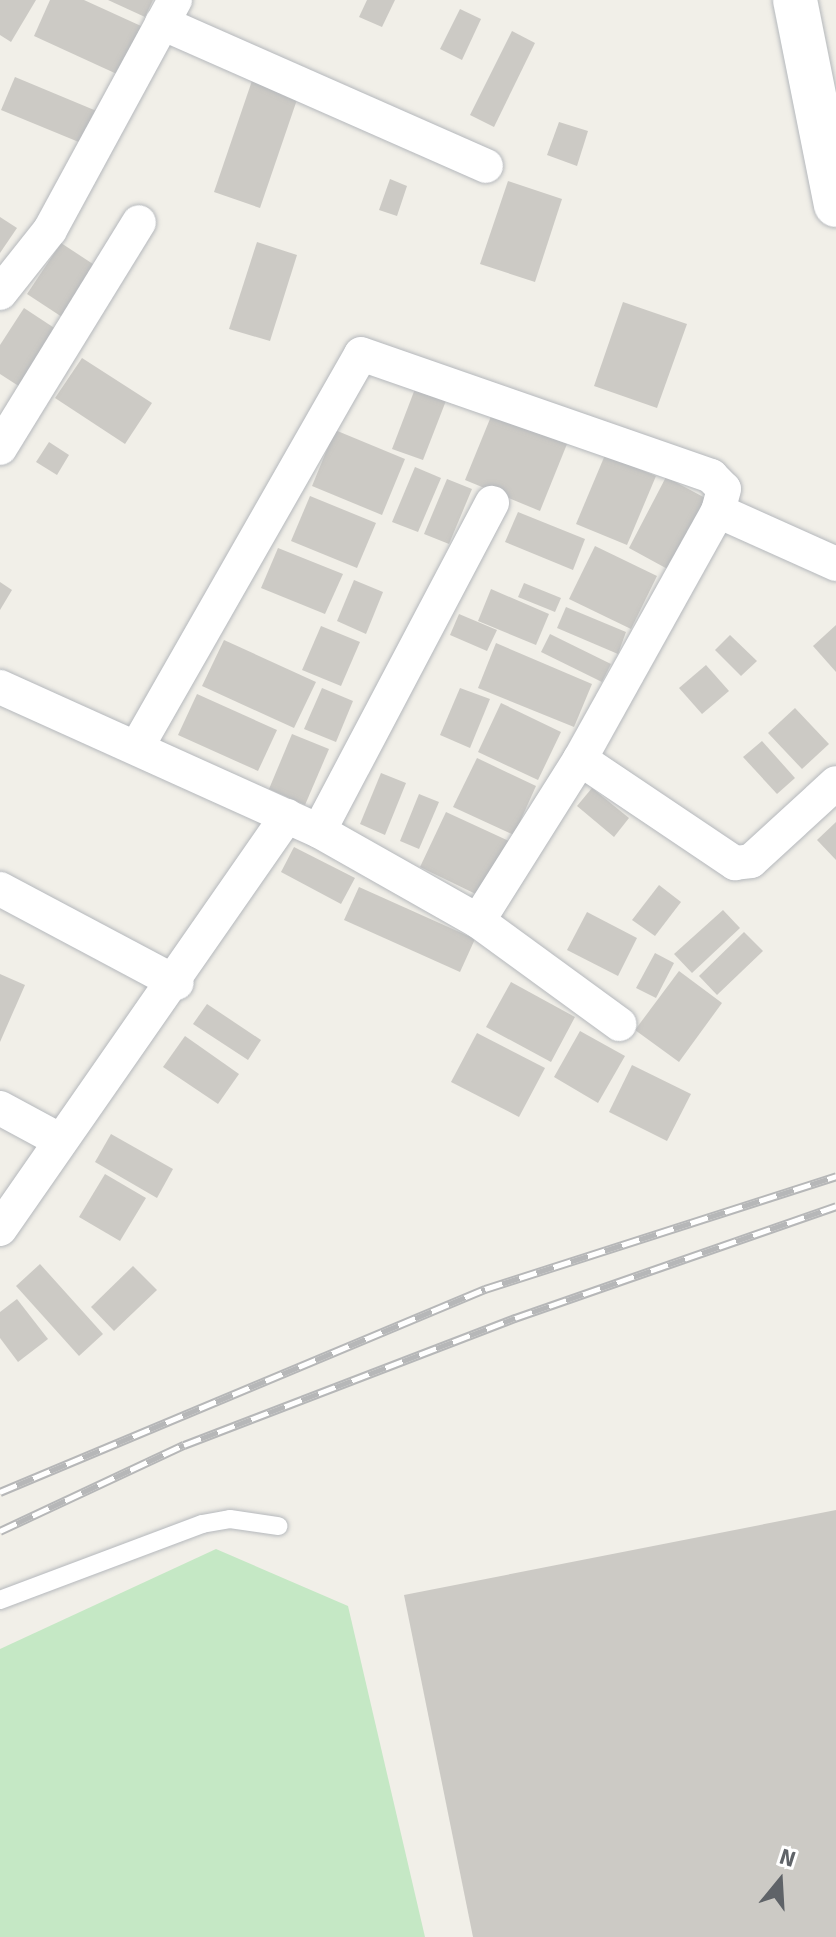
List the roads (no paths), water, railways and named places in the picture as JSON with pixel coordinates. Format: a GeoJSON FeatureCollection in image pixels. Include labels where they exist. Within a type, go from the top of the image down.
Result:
{"type":"FeatureCollection","features":[{"type":"Feature","properties":{"kind":"street"},"geometry":{"type":"LineString","coordinates":[[795,0],[836,205]]}},
{"type":"Feature","properties":{"kind":"street"},"geometry":{"type":"LineString","coordinates":[[0,293],[50,230],[169,12],[486,166]]}},
{"type":"Feature","properties":{"kind":"street"},"geometry":{"type":"LineString","coordinates":[[0,448],[139,222]]}},
{"type":"Feature","properties":{"kind":"street"},"geometry":{"type":"LineString","coordinates":[[137,747],[361,354],[711,476],[724,489],[718,511],[580,759],[478,921]]}},
{"type":"Feature","properties":{"kind":"street"},"geometry":{"type":"LineString","coordinates":[[319,831],[492,503]]}},
{"type":"Feature","properties":{"kind":"street"},"geometry":{"type":"LineString","coordinates":[[718,511],[836,564]]}},
{"type":"Feature","properties":{"kind":"street"},"geometry":{"type":"LineString","coordinates":[[0,687],[319,831],[478,921],[619,1024]]}},
{"type":"Feature","properties":{"kind":"street"},"geometry":{"type":"LineString","coordinates":[[580,759],[735,863],[751,861],[836,783]]}},
{"type":"Feature","properties":{"kind":"street"},"geometry":{"type":"LineString","coordinates":[[0,1229],[177,983],[287,816]]}},
{"type":"Feature","properties":{"kind":"street"},"geometry":{"type":"LineString","coordinates":[[0,889],[177,983]]}},
{"type":"Feature","properties":{"kind":"street"},"geometry":{"type":"LineString","coordinates":[[0,1108],[61,1141]]}},
{"type":"Feature","properties":{"kind":"lane"},"geometry":{"type":"LineString","coordinates":[[0,1600],[202,1524],[230,1519],[278,1526]]}},
{"type":"Feature","properties":{"kind":"railway"},"geometry":{"type":"LineString","coordinates":[[0,1492],[485,1289],[836,1176]]}},
{"type":"Feature","properties":{"kind":"railway"},"geometry":{"type":"LineString","coordinates":[[0,1531],[184,1445],[515,1318],[836,1206]]}}]}
